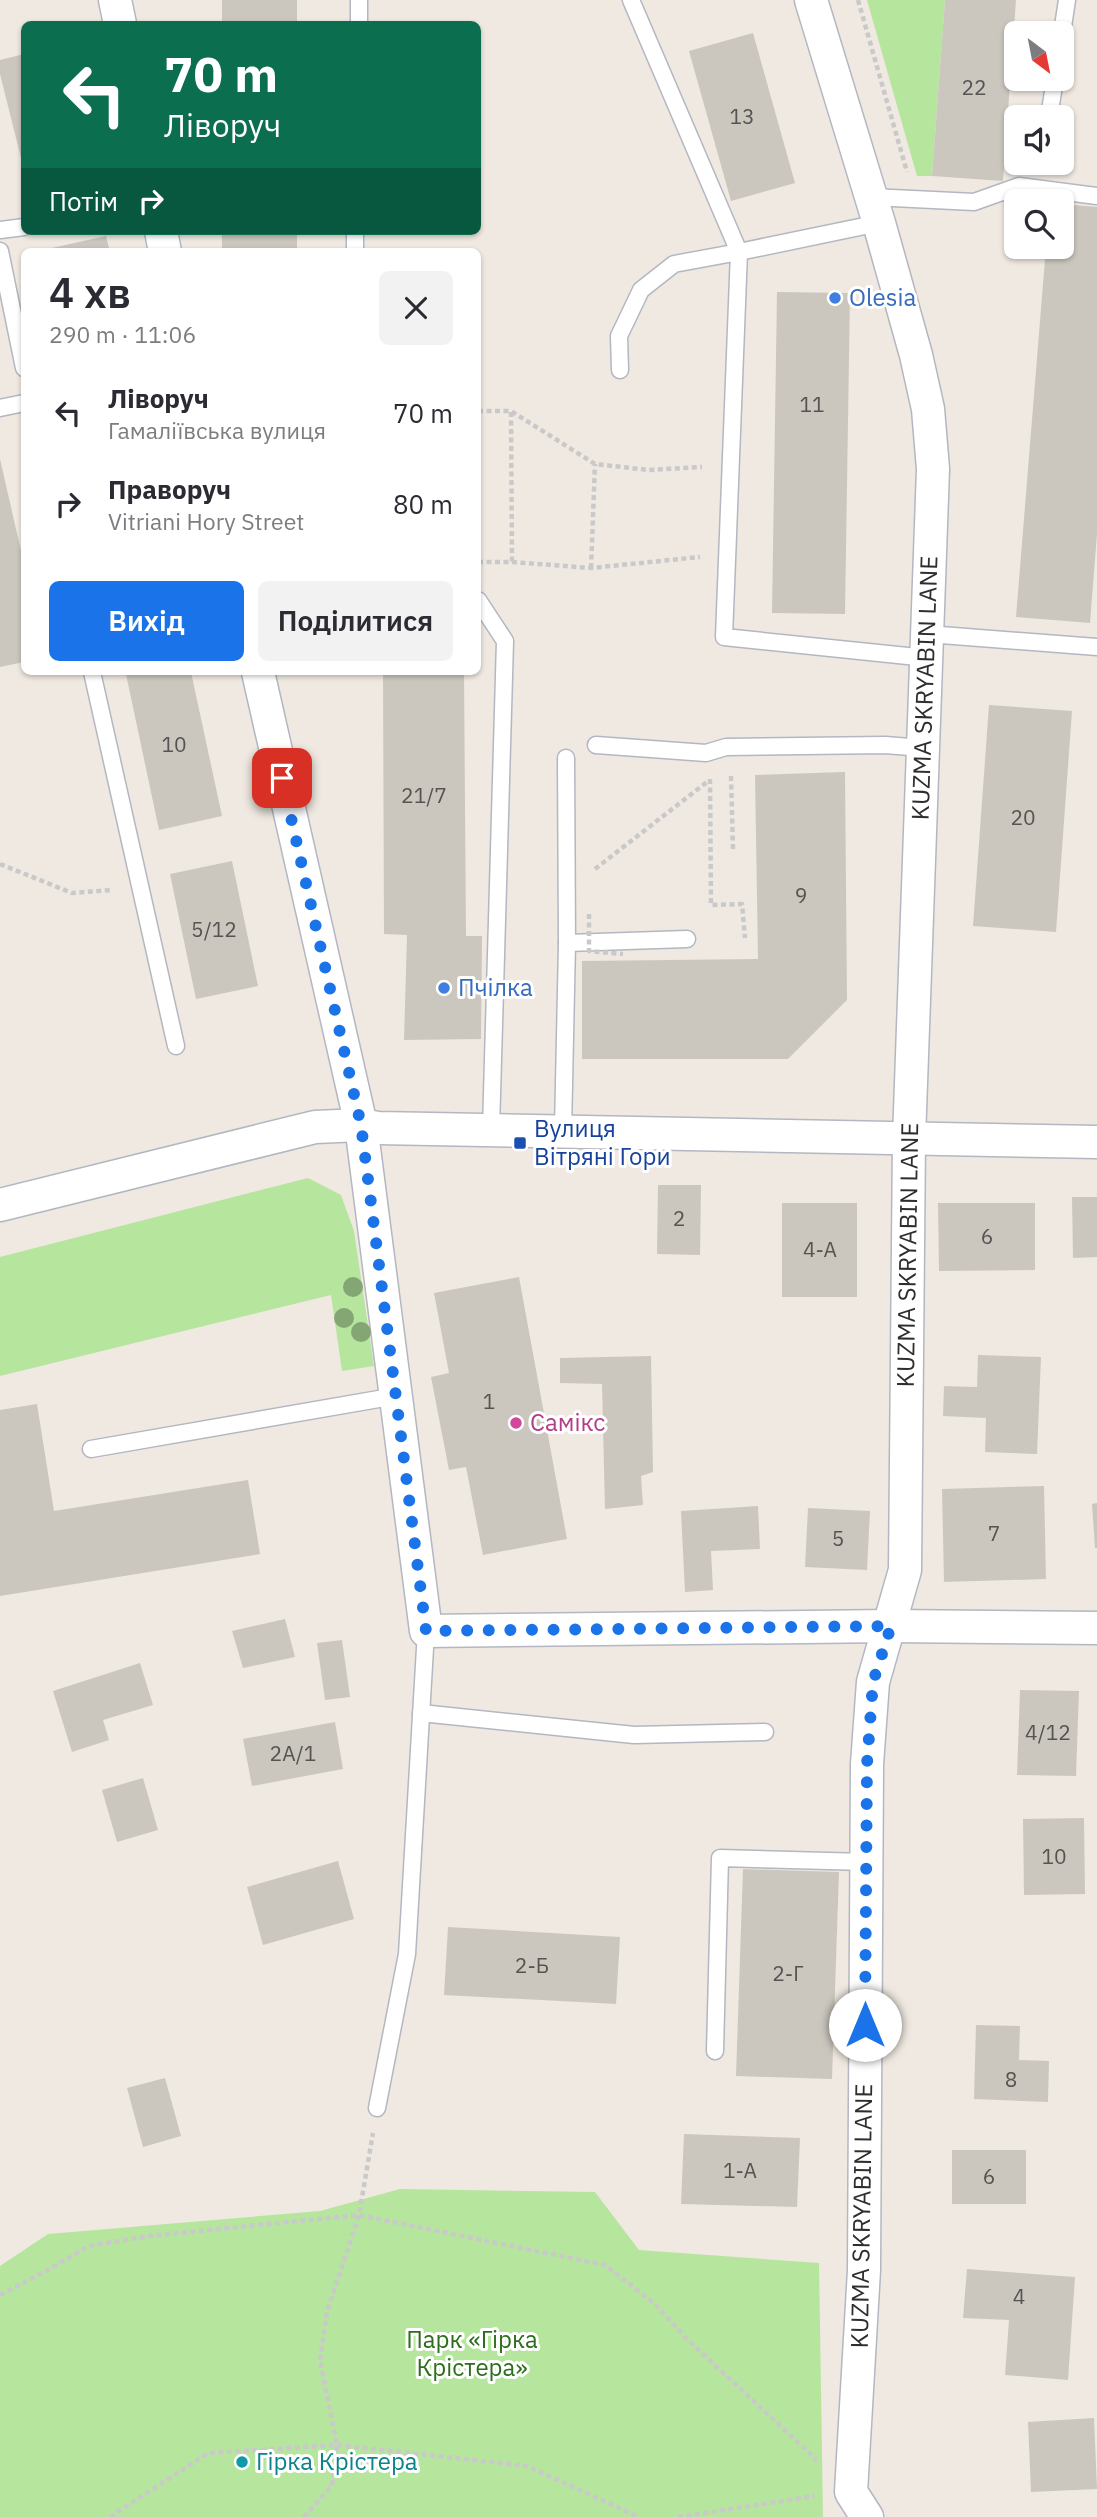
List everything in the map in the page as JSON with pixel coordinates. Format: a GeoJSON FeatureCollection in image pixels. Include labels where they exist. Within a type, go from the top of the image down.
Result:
{"type":"FeatureCollection","features":[{"type":"Feature","properties":{"kind":"street"},"geometry":{"type":"LineString","coordinates":[[115,0],[119,21]]}},
{"type":"Feature","properties":{"kind":"street","name":"KUZMA SKRYABIN LANE"},"geometry":{"type":"LineString","coordinates":[[811,0],[876,210],[916,355],[928,409],[933,469],[909,1139],[905,1570],[873,1682],[867,1764],[864,2270],[859,2504]]}},
{"type":"Feature","properties":{"kind":"street"},"geometry":{"type":"LineString","coordinates":[[259,675],[361,1125],[426,1631],[891,1626],[1097,1628]]}},
{"type":"Feature","properties":{"kind":"street"},"geometry":{"type":"LineString","coordinates":[[0,1205],[315,1127],[361,1125],[378,1128],[1097,1142]]}},
{"type":"Feature","properties":{"kind":"lane"},"geometry":{"type":"LineString","coordinates":[[359,0],[359,21]]}},
{"type":"Feature","properties":{"kind":"lane"},"geometry":{"type":"LineString","coordinates":[[631,0],[739,252],[724,637],[927,646],[1097,647]]}},
{"type":"Feature","properties":{"kind":"lane"},"geometry":{"type":"LineString","coordinates":[[1064,21],[1067,0]]}},
{"type":"Feature","properties":{"kind":"lane"},"geometry":{"type":"LineString","coordinates":[[620,370],[619,336],[641,289],[674,264],[739,252],[876,210],[974,202],[1019,186],[1097,196]]}},
{"type":"Feature","properties":{"kind":"lane"},"geometry":{"type":"LineString","coordinates":[[0,230],[21,227]]}},
{"type":"Feature","properties":{"kind":"lane"},"geometry":{"type":"LineString","coordinates":[[0,251],[21,353]]}},
{"type":"Feature","properties":{"kind":"lane"},"geometry":{"type":"LineString","coordinates":[[0,408],[21,404]]}},
{"type":"Feature","properties":{"kind":"lane"},"geometry":{"type":"LineString","coordinates":[[481,605],[505,641],[491,1129]]}},
{"type":"Feature","properties":{"kind":"lane"},"geometry":{"type":"LineString","coordinates":[[93,675],[176,1046]]}},
{"type":"Feature","properties":{"kind":"lane"},"geometry":{"type":"LineString","coordinates":[[596,745],[706,753],[726,747],[886,745],[923,748]]}},
{"type":"Feature","properties":{"kind":"lane"},"geometry":{"type":"LineString","coordinates":[[563,1131],[570,803],[566,758]]}},
{"type":"Feature","properties":{"kind":"lane"},"geometry":{"type":"LineString","coordinates":[[567,943],[687,939]]}},
{"type":"Feature","properties":{"kind":"lane"},"geometry":{"type":"LineString","coordinates":[[91,1449],[396,1396]]}},
{"type":"Feature","properties":{"kind":"lane"},"geometry":{"type":"LineString","coordinates":[[377,2108],[407,1954],[426,1631]]}},
{"type":"Feature","properties":{"kind":"lane"},"geometry":{"type":"LineString","coordinates":[[421,1713],[634,1735],[765,1732]]}},
{"type":"Feature","properties":{"kind":"lane"},"geometry":{"type":"LineString","coordinates":[[715,2051],[720,1858],[866,1862]]}},
{"type":"Feature","properties":{"kind":"path"},"geometry":{"type":"LineString","coordinates":[[481,411],[512,411],[595,464],[649,470],[731,466]]}},
{"type":"Feature","properties":{"kind":"path"},"geometry":{"type":"LineString","coordinates":[[512,411],[512,562]]}},
{"type":"Feature","properties":{"kind":"path"},"geometry":{"type":"LineString","coordinates":[[591,568],[595,464]]}},
{"type":"Feature","properties":{"kind":"path"},"geometry":{"type":"LineString","coordinates":[[481,562],[591,568],[727,554]]}},
{"type":"Feature","properties":{"kind":"path"},"geometry":{"type":"LineString","coordinates":[[726,747],[732,779],[733,850]]}},
{"type":"Feature","properties":{"kind":"path"},"geometry":{"type":"LineString","coordinates":[[585,877],[709,779],[732,779]]}},
{"type":"Feature","properties":{"kind":"path"},"geometry":{"type":"LineString","coordinates":[[709,779],[711,905],[742,904],[745,938]]}},
{"type":"Feature","properties":{"kind":"path"},"geometry":{"type":"LineString","coordinates":[[0,864],[72,893],[141,888]]}},
{"type":"Feature","properties":{"kind":"path"},"geometry":{"type":"LineString","coordinates":[[588,902],[589,951],[624,954]]}},
{"type":"Feature","properties":{"kind":"path"},"geometry":{"type":"LineString","coordinates":[[304,2517],[332,2485],[337,2445],[320,2361],[327,2312],[359,2215],[377,2108]]}},
{"type":"Feature","properties":{"kind":"path"},"geometry":{"type":"LineString","coordinates":[[0,2295],[89,2246],[149,2236],[359,2215],[605,2265],[655,2304],[689,2341],[859,2504]]}},
{"type":"Feature","properties":{"kind":"path"},"geometry":{"type":"LineString","coordinates":[[110,2517],[208,2453],[337,2445],[527,2466],[639,2517]]}},
{"type":"Feature","properties":{"kind":"path"},"geometry":{"type":"LineString","coordinates":[[678,2517],[859,2504]]}},
{"type":"Feature","properties":{"kind":"green space"},"geometry":{"type":"Polygon","coordinates":[[[867,0],[945,0],[932,176],[917,176],[867,0]]]}},
{"type":"Feature","properties":{"kind":"green space"},"geometry":{"type":"Polygon","coordinates":[[[308,1178],[341,1195],[354,1231],[374,1366],[342,1371],[331,1295],[0,1376],[0,1257],[308,1178]]]}},
{"type":"Feature","properties":{"kind":"green space","name":"Парк «Гірка Крістера»"},"geometry":{"type":"Polygon","coordinates":[[[400,2189],[595,2192],[639,2250],[819,2263],[823,2517],[0,2517],[0,2266],[48,2234],[320,2211],[400,2189]]]}},
{"type":"Feature","properties":{"kind":"building"},"geometry":{"type":"Polygon","coordinates":[[[222,0],[297,0],[297,21],[222,21],[222,0]]]}},
{"type":"Feature","properties":{"kind":"building"},"geometry":{"type":"Polygon","coordinates":[[[945,0],[1016,0],[1014,21],[1004,21],[1004,91],[1009,91],[1008,105],[1004,105],[1003,181],[932,176],[945,0]]]}},
{"type":"Feature","properties":{"kind":"building"},"geometry":{"type":"Polygon","coordinates":[[[753,33],[795,183],[731,201],[689,51],[753,33]]]}},
{"type":"Feature","properties":{"kind":"building"},"geometry":{"type":"Polygon","coordinates":[[[21,55],[21,158],[0,74],[0,60],[21,55]]]}},
{"type":"Feature","properties":{"kind":"building"},"geometry":{"type":"Polygon","coordinates":[[[1074,205],[1097,207],[1097,534],[1090,623],[1016,617],[1045,259],[1074,259],[1074,205]]]}},
{"type":"Feature","properties":{"kind":"building"},"geometry":{"type":"Polygon","coordinates":[[[222,235],[297,235],[297,248],[222,248],[222,235]]]}},
{"type":"Feature","properties":{"kind":"building"},"geometry":{"type":"Polygon","coordinates":[[[106,236],[109,248],[52,248],[106,236]]]}},
{"type":"Feature","properties":{"kind":"building"},"geometry":{"type":"Polygon","coordinates":[[[777,292],[850,293],[845,614],[772,613],[777,292]]]}},
{"type":"Feature","properties":{"kind":"building"},"geometry":{"type":"Polygon","coordinates":[[[0,459],[21,551],[21,663],[0,667],[0,459]]]}},
{"type":"Feature","properties":{"kind":"building"},"geometry":{"type":"Polygon","coordinates":[[[126,675],[192,675],[222,816],[159,830],[126,675]]]}},
{"type":"Feature","properties":{"kind":"building"},"geometry":{"type":"Polygon","coordinates":[[[383,675],[464,675],[466,936],[482,936],[481,1039],[404,1040],[407,935],[384,934],[383,675]]]}},
{"type":"Feature","properties":{"kind":"building"},"geometry":{"type":"Polygon","coordinates":[[[989,705],[1072,711],[1056,932],[973,926],[989,705]]]}},
{"type":"Feature","properties":{"kind":"building"},"geometry":{"type":"Polygon","coordinates":[[[845,772],[847,1000],[788,1059],[582,1059],[582,961],[758,959],[755,775],[845,772]]]}},
{"type":"Feature","properties":{"kind":"building"},"geometry":{"type":"Polygon","coordinates":[[[232,861],[258,986],[196,999],[170,874],[232,861]]]}},
{"type":"Feature","properties":{"kind":"building"},"geometry":{"type":"Polygon","coordinates":[[[658,1185],[701,1185],[700,1255],[657,1254],[658,1185]]]}},
{"type":"Feature","properties":{"kind":"building"},"geometry":{"type":"Polygon","coordinates":[[[1072,1197],[1097,1197],[1097,1257],[1073,1258],[1072,1197]]]}},
{"type":"Feature","properties":{"kind":"building"},"geometry":{"type":"Polygon","coordinates":[[[782,1203],[857,1203],[857,1297],[782,1297],[782,1203]]]}},
{"type":"Feature","properties":{"kind":"building"},"geometry":{"type":"Polygon","coordinates":[[[938,1203],[1035,1203],[1035,1270],[939,1271],[938,1203]]]}},
{"type":"Feature","properties":{"kind":"building"},"geometry":{"type":"Polygon","coordinates":[[[519,1277],[567,1539],[483,1555],[466,1467],[449,1470],[431,1377],[449,1373],[434,1293],[519,1277]]]}},
{"type":"Feature","properties":{"kind":"building"},"geometry":{"type":"Polygon","coordinates":[[[978,1355],[1041,1357],[1037,1454],[985,1452],[986,1418],[943,1416],[944,1386],[977,1387],[978,1355]]]}},
{"type":"Feature","properties":{"kind":"building"},"geometry":{"type":"Polygon","coordinates":[[[651,1356],[653,1472],[641,1476],[643,1505],[605,1509],[602,1384],[560,1383],[560,1358],[651,1356]]]}},
{"type":"Feature","properties":{"kind":"building"},"geometry":{"type":"Polygon","coordinates":[[[37,1404],[54,1511],[248,1480],[260,1554],[0,1596],[0,1410],[37,1404]]]}},
{"type":"Feature","properties":{"kind":"building"},"geometry":{"type":"Polygon","coordinates":[[[1044,1486],[1046,1579],[944,1582],[942,1489],[1044,1486]]]}},
{"type":"Feature","properties":{"kind":"building"},"geometry":{"type":"Polygon","coordinates":[[[1097,1503],[1097,1548],[1095,1548],[1092,1504],[1097,1503]]]}},
{"type":"Feature","properties":{"kind":"building"},"geometry":{"type":"Polygon","coordinates":[[[758,1506],[760,1549],[711,1551],[713,1590],[685,1592],[681,1511],[758,1506]]]}},
{"type":"Feature","properties":{"kind":"building"},"geometry":{"type":"Polygon","coordinates":[[[808,1508],[870,1511],[867,1570],[805,1567],[808,1508]]]}},
{"type":"Feature","properties":{"kind":"building"},"geometry":{"type":"Polygon","coordinates":[[[285,1619],[295,1657],[243,1668],[232,1631],[285,1619]]]}},
{"type":"Feature","properties":{"kind":"building"},"geometry":{"type":"Polygon","coordinates":[[[342,1640],[350,1697],[325,1700],[317,1643],[342,1640]]]}},
{"type":"Feature","properties":{"kind":"building"},"geometry":{"type":"Polygon","coordinates":[[[140,1663],[153,1705],[103,1720],[109,1740],[72,1752],[53,1691],[140,1663]]]}},
{"type":"Feature","properties":{"kind":"building"},"geometry":{"type":"Polygon","coordinates":[[[1020,1690],[1079,1691],[1076,1776],[1017,1775],[1020,1690]]]}},
{"type":"Feature","properties":{"kind":"building"},"geometry":{"type":"Polygon","coordinates":[[[335,1722],[343,1769],[252,1786],[243,1739],[335,1722]]]}},
{"type":"Feature","properties":{"kind":"building"},"geometry":{"type":"Polygon","coordinates":[[[143,1778],[158,1830],[117,1842],[102,1790],[143,1778]]]}},
{"type":"Feature","properties":{"kind":"building"},"geometry":{"type":"Polygon","coordinates":[[[1084,1818],[1085,1894],[1024,1895],[1023,1819],[1084,1818]]]}},
{"type":"Feature","properties":{"kind":"building"},"geometry":{"type":"Polygon","coordinates":[[[338,1861],[354,1919],[263,1945],[247,1887],[338,1861]]]}},
{"type":"Feature","properties":{"kind":"building"},"geometry":{"type":"Polygon","coordinates":[[[743,1869],[839,1872],[832,2079],[736,2076],[743,1869]]]}},
{"type":"Feature","properties":{"kind":"building"},"geometry":{"type":"Polygon","coordinates":[[[448,1927],[620,1937],[616,2004],[444,1995],[448,1927]]]}},
{"type":"Feature","properties":{"kind":"building"},"geometry":{"type":"Polygon","coordinates":[[[976,2025],[1020,2026],[1019,2060],[1049,2061],[1048,2102],[974,2099],[976,2025]]]}},
{"type":"Feature","properties":{"kind":"building"},"geometry":{"type":"Polygon","coordinates":[[[165,2078],[181,2136],[143,2147],[127,2088],[165,2078]]]}},
{"type":"Feature","properties":{"kind":"building"},"geometry":{"type":"Polygon","coordinates":[[[684,2134],[800,2138],[797,2207],[681,2204],[684,2134]]]}},
{"type":"Feature","properties":{"kind":"building"},"geometry":{"type":"Polygon","coordinates":[[[952,2150],[1026,2150],[1026,2204],[952,2204],[952,2150]]]}},
{"type":"Feature","properties":{"kind":"building"},"geometry":{"type":"Polygon","coordinates":[[[967,2269],[1075,2277],[1068,2380],[1005,2375],[1009,2320],[963,2318],[967,2269]]]}},
{"type":"Feature","properties":{"kind":"building"},"geometry":{"type":"Polygon","coordinates":[[[1094,2418],[1097,2489],[1031,2492],[1028,2422],[1094,2418]]]}},
{"type":"Feature","properties":{"kind":"place","name":"Olesia"},"geometry":{"type":"Point","coordinates":[835,298]}},
{"type":"Feature","properties":{"kind":"place","name":"Пчілка"},"geometry":{"type":"Point","coordinates":[444,988]}},
{"type":"Feature","properties":{"kind":"place","name":"Вулиця Вітряні Гори"},"geometry":{"type":"Point","coordinates":[520,1143]}},
{"type":"Feature","properties":{"kind":"place","name":"Самікс"},"geometry":{"type":"Point","coordinates":[516,1423]}},
{"type":"Feature","properties":{"kind":"place","name":"Гірка Крістера"},"geometry":{"type":"Point","coordinates":[242,2462]}},
{"type":"Feature","properties":{"kind":"route"},"geometry":{"type":"LineString","coordinates":[[282,778],[361,1125],[426,1631],[891,1626],[873,1682],[867,1764],[865,2025]]}}]}
